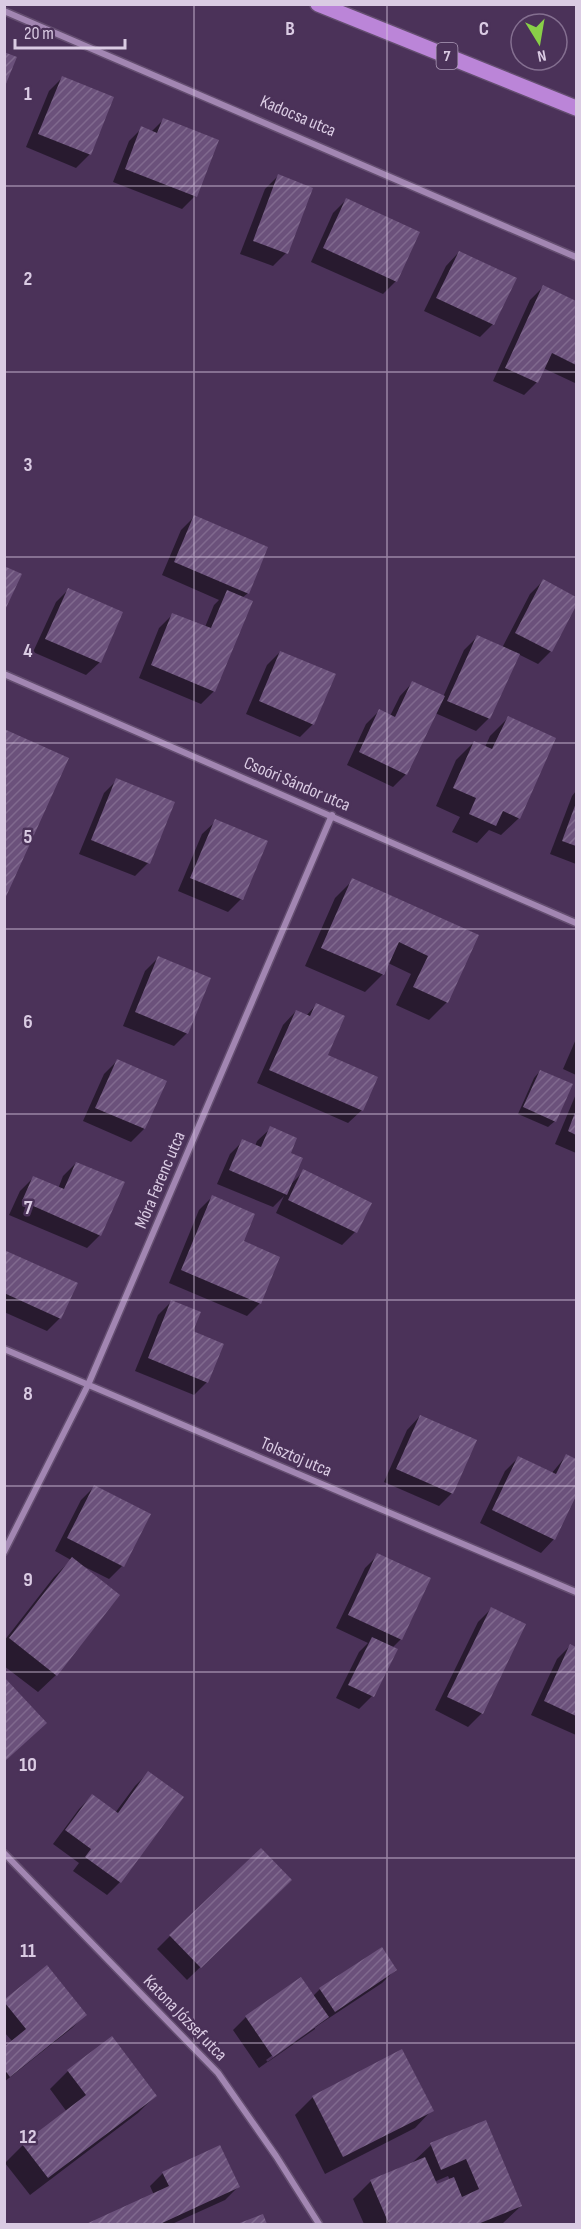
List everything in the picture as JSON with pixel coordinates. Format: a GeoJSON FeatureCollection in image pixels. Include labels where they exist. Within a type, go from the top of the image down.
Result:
{"type":"FeatureCollection","features":[{"type":"Feature","properties":{"kind":"main road","name":"7"},"geometry":{"type":"LineString","coordinates":[[318,4],[576,108]]}},
{"type":"Feature","properties":{"kind":"street","name":"Kadocsa utca"},"geometry":{"type":"LineString","coordinates":[[4,10],[576,257]]}},
{"type":"Feature","properties":{"kind":"street","name":"Csoóri Sándor utca"},"geometry":{"type":"LineString","coordinates":[[4,674],[576,923]]}},
{"type":"Feature","properties":{"kind":"street","name":"Móra Ferenc utca"},"geometry":{"type":"LineString","coordinates":[[4,1552],[88,1385],[332,815]]}},
{"type":"Feature","properties":{"kind":"street","name":"Tolsztoj utca"},"geometry":{"type":"LineString","coordinates":[[4,1348],[576,1592]]}},
{"type":"Feature","properties":{"kind":"street","name":"Katona József utca"},"geometry":{"type":"LineString","coordinates":[[4,1853],[218,2073],[319,2224]]}},
{"type":"Feature","properties":{"kind":"building"},"geometry":{"type":"Polygon","coordinates":[[[4,52],[17,57],[5,86],[4,86],[4,52]]]}},
{"type":"Feature","properties":{"kind":"building"},"geometry":{"type":"Polygon","coordinates":[[[62,76],[114,97],[91,155],[38,134],[62,76]]]}},
{"type":"Feature","properties":{"kind":"building"},"geometry":{"type":"Polygon","coordinates":[[[163,118],[219,140],[197,197],[125,169],[141,126],[157,133],[163,118]]]}},
{"type":"Feature","properties":{"kind":"building"},"geometry":{"type":"Polygon","coordinates":[[[278,174],[313,188],[288,254],[253,241],[278,174]]]}},
{"type":"Feature","properties":{"kind":"building"},"geometry":{"type":"Polygon","coordinates":[[[346,198],[420,232],[397,282],[323,248],[346,198]]]}},
{"type":"Feature","properties":{"kind":"building"},"geometry":{"type":"Polygon","coordinates":[[[459,251],[517,278],[494,325],[436,298],[459,251]]]}},
{"type":"Feature","properties":{"kind":"building"},"geometry":{"type":"Polygon","coordinates":[[[543,285],[576,301],[576,365],[552,353],[538,383],[505,368],[543,285]]]}},
{"type":"Feature","properties":{"kind":"building"},"geometry":{"type":"Polygon","coordinates":[[[194,515],[268,547],[249,594],[174,562],[194,515]]]}},
{"type":"Feature","properties":{"kind":"building"},"geometry":{"type":"Polygon","coordinates":[[[4,566],[22,574],[4,612],[4,566]]]}},
{"type":"Feature","properties":{"kind":"building"},"geometry":{"type":"Polygon","coordinates":[[[543,579],[576,597],[576,606],[552,652],[515,633],[543,579]]]}},
{"type":"Feature","properties":{"kind":"building"},"geometry":{"type":"Polygon","coordinates":[[[68,588],[123,612],[101,663],[45,639],[68,588]]]}},
{"type":"Feature","properties":{"kind":"building"},"geometry":{"type":"Polygon","coordinates":[[[227,590],[253,601],[215,692],[151,665],[172,613],[211,628],[227,590]]]}},
{"type":"Feature","properties":{"kind":"building"},"geometry":{"type":"Polygon","coordinates":[[[477,635],[520,654],[490,719],[447,701],[477,635]]]}},
{"type":"Feature","properties":{"kind":"building"},"geometry":{"type":"Polygon","coordinates":[[[280,651],[336,674],[314,725],[259,701],[280,651]]]}},
{"type":"Feature","properties":{"kind":"building"},"geometry":{"type":"Polygon","coordinates":[[[412,681],[445,696],[407,775],[359,752],[379,709],[395,717],[412,681]]]}},
{"type":"Feature","properties":{"kind":"building"},"geometry":{"type":"Polygon","coordinates":[[[508,716],[556,738],[520,819],[503,811],[496,826],[469,814],[476,798],[453,788],[474,741],[492,749],[508,716]]]}},
{"type":"Feature","properties":{"kind":"building"},"geometry":{"type":"Polygon","coordinates":[[[4,729],[69,758],[4,901],[5,790],[4,729]]]}},
{"type":"Feature","properties":{"kind":"building"},"geometry":{"type":"Polygon","coordinates":[[[116,778],[175,802],[150,864],[91,840],[116,778]]]}},
{"type":"Feature","properties":{"kind":"building"},"geometry":{"type":"Polygon","coordinates":[[[576,803],[576,846],[562,841],[576,803]]]}},
{"type":"Feature","properties":{"kind":"building"},"geometry":{"type":"Polygon","coordinates":[[[215,819],[268,841],[243,900],[190,878],[215,819]]]}},
{"type":"Feature","properties":{"kind":"building"},"geometry":{"type":"Polygon","coordinates":[[[352,878],[479,935],[448,1003],[413,987],[428,956],[399,942],[384,975],[321,948],[352,878]]]}},
{"type":"Feature","properties":{"kind":"building"},"geometry":{"type":"Polygon","coordinates":[[[158,956],[211,978],[188,1034],[135,1012],[158,956]]]}},
{"type":"Feature","properties":{"kind":"building"},"geometry":{"type":"Polygon","coordinates":[[[316,1003],[345,1016],[328,1055],[378,1077],[363,1111],[269,1070],[296,1010],[310,1016],[316,1003]]]}},
{"type":"Feature","properties":{"kind":"building"},"geometry":{"type":"Polygon","coordinates":[[[117,1059],[167,1081],[145,1129],[95,1108],[117,1059]]]}},
{"type":"Feature","properties":{"kind":"building"},"geometry":{"type":"Polygon","coordinates":[[[540,1070],[573,1084],[556,1122],[523,1107],[540,1070]]]}},
{"type":"Feature","properties":{"kind":"building"},"geometry":{"type":"Polygon","coordinates":[[[576,1110],[576,1135],[568,1131],[576,1110]]]}},
{"type":"Feature","properties":{"kind":"building"},"geometry":{"type":"Polygon","coordinates":[[[270,1126],[297,1138],[291,1153],[303,1158],[287,1195],[229,1170],[242,1139],[261,1147],[270,1126]]]}},
{"type":"Feature","properties":{"kind":"building"},"geometry":{"type":"Polygon","coordinates":[[[76,1162],[125,1182],[101,1236],[22,1201],[33,1176],[64,1189],[76,1162]]]}},
{"type":"Feature","properties":{"kind":"building"},"geometry":{"type":"Polygon","coordinates":[[[303,1169],[372,1203],[357,1233],[288,1200],[303,1169]]]}},
{"type":"Feature","properties":{"kind":"building"},"geometry":{"type":"Polygon","coordinates":[[[212,1195],[255,1214],[244,1241],[280,1257],[261,1304],[181,1270],[212,1195]]]}},
{"type":"Feature","properties":{"kind":"building"},"geometry":{"type":"Polygon","coordinates":[[[4,1250],[78,1283],[61,1319],[4,1293],[4,1250]]]}},
{"type":"Feature","properties":{"kind":"building"},"geometry":{"type":"Polygon","coordinates":[[[171,1300],[201,1312],[193,1331],[224,1344],[208,1383],[148,1358],[171,1300]]]}},
{"type":"Feature","properties":{"kind":"building"},"geometry":{"type":"Polygon","coordinates":[[[420,1415],[477,1440],[453,1494],[396,1469],[420,1415]]]}},
{"type":"Feature","properties":{"kind":"building"},"geometry":{"type":"Polygon","coordinates":[[[566,1454],[576,1459],[576,1496],[555,1540],[492,1510],[518,1456],[556,1474],[566,1454]]]}},
{"type":"Feature","properties":{"kind":"building"},"geometry":{"type":"Polygon","coordinates":[[[94,1485],[151,1514],[124,1567],[67,1538],[94,1485]]]}},
{"type":"Feature","properties":{"kind":"building"},"geometry":{"type":"Polygon","coordinates":[[[377,1553],[431,1578],[402,1640],[348,1615],[377,1553]]]}},
{"type":"Feature","properties":{"kind":"building"},"geometry":{"type":"Polygon","coordinates":[[[72,1557],[120,1595],[57,1676],[9,1638],[72,1557]]]}},
{"type":"Feature","properties":{"kind":"building"},"geometry":{"type":"Polygon","coordinates":[[[491,1607],[526,1624],[483,1714],[447,1697],[491,1607]]]}},
{"type":"Feature","properties":{"kind":"building"},"geometry":{"type":"Polygon","coordinates":[[[372,1637],[398,1649],[374,1697],[348,1685],[372,1637]]]}},
{"type":"Feature","properties":{"kind":"building"},"geometry":{"type":"Polygon","coordinates":[[[570,1644],[576,1647],[576,1716],[544,1701],[570,1644]]]}},
{"type":"Feature","properties":{"kind":"building"},"geometry":{"type":"Polygon","coordinates":[[[4,1677],[47,1723],[4,1762],[4,1677]]]}},
{"type":"Feature","properties":{"kind":"building"},"geometry":{"type":"Polygon","coordinates":[[[148,1771],[184,1797],[121,1883],[85,1857],[91,1849],[65,1830],[92,1794],[118,1813],[148,1771]]]}},
{"type":"Feature","properties":{"kind":"building"},"geometry":{"type":"Polygon","coordinates":[[[261,1848],[292,1880],[201,1968],[169,1935],[261,1848]]]}},
{"type":"Feature","properties":{"kind":"building"},"geometry":{"type":"Polygon","coordinates":[[[382,1947],[397,1970],[335,2012],[319,1988],[382,1947]]]}},
{"type":"Feature","properties":{"kind":"building"},"geometry":{"type":"Polygon","coordinates":[[[47,1965],[87,2015],[10,2077],[4,2069],[4,2047],[26,2029],[5,2003],[5,1999],[47,1965]]]}},
{"type":"Feature","properties":{"kind":"building"},"geometry":{"type":"Polygon","coordinates":[[[301,1977],[329,2017],[273,2057],[245,2016],[301,1977]]]}},
{"type":"Feature","properties":{"kind":"building"},"geometry":{"type":"Polygon","coordinates":[[[112,2036],[157,2096],[48,2178],[22,2144],[86,2095],[67,2070],[112,2036]]]}},
{"type":"Feature","properties":{"kind":"building"},"geometry":{"type":"Polygon","coordinates":[[[402,2049],[434,2111],[343,2157],[312,2096],[402,2049]]]}},
{"type":"Feature","properties":{"kind":"building"},"geometry":{"type":"Polygon","coordinates":[[[486,2120],[522,2206],[478,2224],[389,2224],[370,2180],[425,2157],[437,2184],[454,2177],[462,2197],[479,2189],[466,2159],[441,2170],[430,2143],[486,2120]]]}},
{"type":"Feature","properties":{"kind":"building"},"geometry":{"type":"Polygon","coordinates":[[[220,2145],[240,2187],[160,2224],[86,2224],[169,2186],[162,2172],[220,2145]]]}},
{"type":"Feature","properties":{"kind":"building"},"geometry":{"type":"Polygon","coordinates":[[[263,2214],[267,2224],[237,2224],[263,2214]]]}}]}
